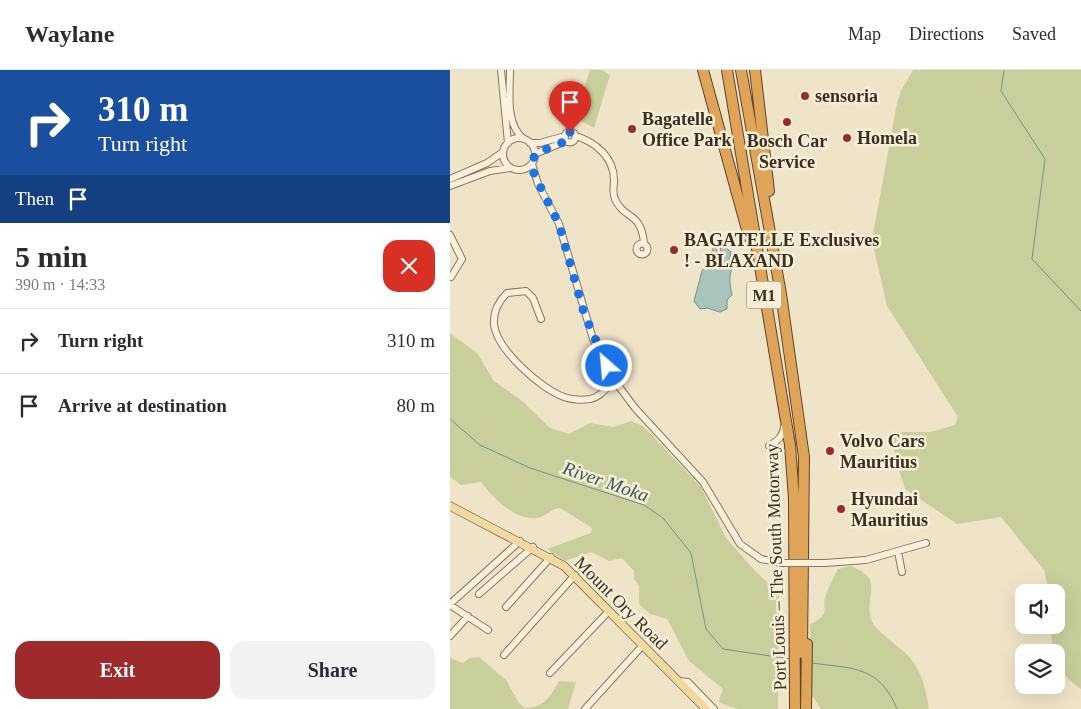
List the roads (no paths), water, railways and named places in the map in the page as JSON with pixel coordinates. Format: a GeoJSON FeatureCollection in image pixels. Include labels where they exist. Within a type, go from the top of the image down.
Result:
{"type":"FeatureCollection","features":[{"type":"Feature","properties":{"kind":"highway"},"geometry":{"type":"LineString","coordinates":[[703,70],[760,274]]}},
{"type":"Feature","properties":{"kind":"highway","name":"Port Louis – The South Motorway"},"geometry":{"type":"LineString","coordinates":[[727,70],[760,274],[782,386],[790,445],[798,604],[799,706]]}},
{"type":"Feature","properties":{"kind":"highway","name":"Port Louis – The South Motorway"},"geometry":{"type":"LineString","coordinates":[[741,70],[781,294],[804,457],[805,516],[798,604]]}},
{"type":"Feature","properties":{"kind":"highway"},"geometry":{"type":"LineString","coordinates":[[755,70],[781,294]]}},
{"type":"Feature","properties":{"kind":"main road","name":"Mount Ory Road"},"geometry":{"type":"LineString","coordinates":[[450,506],[551,557],[575,575],[609,612],[706,709]]}},
{"type":"Feature","properties":{"kind":"street"},"geometry":{"type":"LineString","coordinates":[[501,70],[508,143]]}},
{"type":"Feature","properties":{"kind":"street"},"geometry":{"type":"LineString","coordinates":[[510,70],[513,123],[518,134],[528,142],[535,154]]}},
{"type":"Feature","properties":{"kind":"street"},"geometry":{"type":"LineString","coordinates":[[644,243],[639,222],[616,200],[613,191],[614,178],[605,155],[589,140],[570,132],[565,138],[535,154],[532,164],[538,184],[559,224],[584,313],[614,380],[635,408],[703,482],[740,544],[761,559],[782,563],[825,564],[866,560],[926,543]]}},
{"type":"Feature","properties":{"kind":"street"},"geometry":{"type":"LineString","coordinates":[[450,179],[487,163],[503,152],[508,143],[516,139],[540,143],[565,138]]}},
{"type":"Feature","properties":{"kind":"street"},"geometry":{"type":"LineString","coordinates":[[503,152],[504,161],[510,168]]}},
{"type":"Feature","properties":{"kind":"street"},"geometry":{"type":"LineString","coordinates":[[519,170],[532,164]]}},
{"type":"Feature","properties":{"kind":"street"},"geometry":{"type":"LineString","coordinates":[[450,186],[490,171],[510,168],[519,170],[538,184]]}},
{"type":"Feature","properties":{"kind":"street"},"geometry":{"type":"LineString","coordinates":[[450,235],[462,259],[460,266],[450,279]]}},
{"type":"Feature","properties":{"kind":"street"},"geometry":{"type":"LineString","coordinates":[[541,319],[533,298],[526,292],[518,290],[507,293],[497,308],[494,326],[504,346],[519,365],[564,397],[579,400],[593,399],[602,393],[614,380]]}},
{"type":"Feature","properties":{"kind":"street"},"geometry":{"type":"LineString","coordinates":[[769,446],[779,440],[784,432],[782,386]]}},
{"type":"Feature","properties":{"kind":"street"},"geometry":{"type":"LineString","coordinates":[[488,630],[450,604],[520,542]]}},
{"type":"Feature","properties":{"kind":"street"},"geometry":{"type":"LineString","coordinates":[[479,594],[533,548]]}},
{"type":"Feature","properties":{"kind":"street"},"geometry":{"type":"LineString","coordinates":[[898,552],[902,572]]}},
{"type":"Feature","properties":{"kind":"street"},"geometry":{"type":"LineString","coordinates":[[506,607],[551,557]]}},
{"type":"Feature","properties":{"kind":"street"},"geometry":{"type":"LineString","coordinates":[[504,655],[575,575]]}},
{"type":"Feature","properties":{"kind":"street"},"geometry":{"type":"LineString","coordinates":[[550,672],[609,612]]}},
{"type":"Feature","properties":{"kind":"street"},"geometry":{"type":"LineString","coordinates":[[450,636],[468,616]]}},
{"type":"Feature","properties":{"kind":"street"},"geometry":{"type":"LineString","coordinates":[[585,709],[642,644]]}},
{"type":"Feature","properties":{"kind":"street"},"geometry":{"type":"LineString","coordinates":[[678,682],[688,682],[714,709]]}},
{"type":"Feature","properties":{"kind":"water"},"geometry":{"type":"Polygon","coordinates":[[[719,242],[731,252],[729,263],[733,267],[730,277],[732,295],[727,300],[727,309],[720,312],[707,308],[700,309],[694,301],[702,271],[715,245],[718,255],[721,251],[719,242]]]}},
{"type":"Feature","properties":{"kind":"waterway"},"geometry":{"type":"LineString","coordinates":[[1004,70],[1001,91],[1045,159],[1032,259],[1081,311]]}},
{"type":"Feature","properties":{"kind":"waterway","name":"River Moka"},"geometry":{"type":"LineString","coordinates":[[450,419],[480,445],[530,468],[644,505],[663,518],[691,553],[706,629],[723,649],[791,659]]}},
{"type":"Feature","properties":{"kind":"waterway","name":"River Moka"},"geometry":{"type":"LineString","coordinates":[[812,663],[852,669],[873,677],[882,684],[897,709]]}},
{"type":"Feature","properties":{"kind":"place","name":"sensoria"},"geometry":{"type":"Point","coordinates":[805,96]}},
{"type":"Feature","properties":{"kind":"place","name":"Bosch Car Service"},"geometry":{"type":"Point","coordinates":[787,122]}},
{"type":"Feature","properties":{"kind":"place","name":"Bagatelle Office Park"},"geometry":{"type":"Point","coordinates":[632,129]}},
{"type":"Feature","properties":{"kind":"place","name":"Homela"},"geometry":{"type":"Point","coordinates":[847,138]}},
{"type":"Feature","properties":{"kind":"place","name":"BAGATELLE Exclusives ! - BLAXAND"},"geometry":{"type":"Point","coordinates":[674,250]}},
{"type":"Feature","properties":{"kind":"place","name":"Volvo Cars Mauritius"},"geometry":{"type":"Point","coordinates":[830,451]}},
{"type":"Feature","properties":{"kind":"place","name":"Hyundai Mauritius"},"geometry":{"type":"Point","coordinates":[841,509]}}]}
